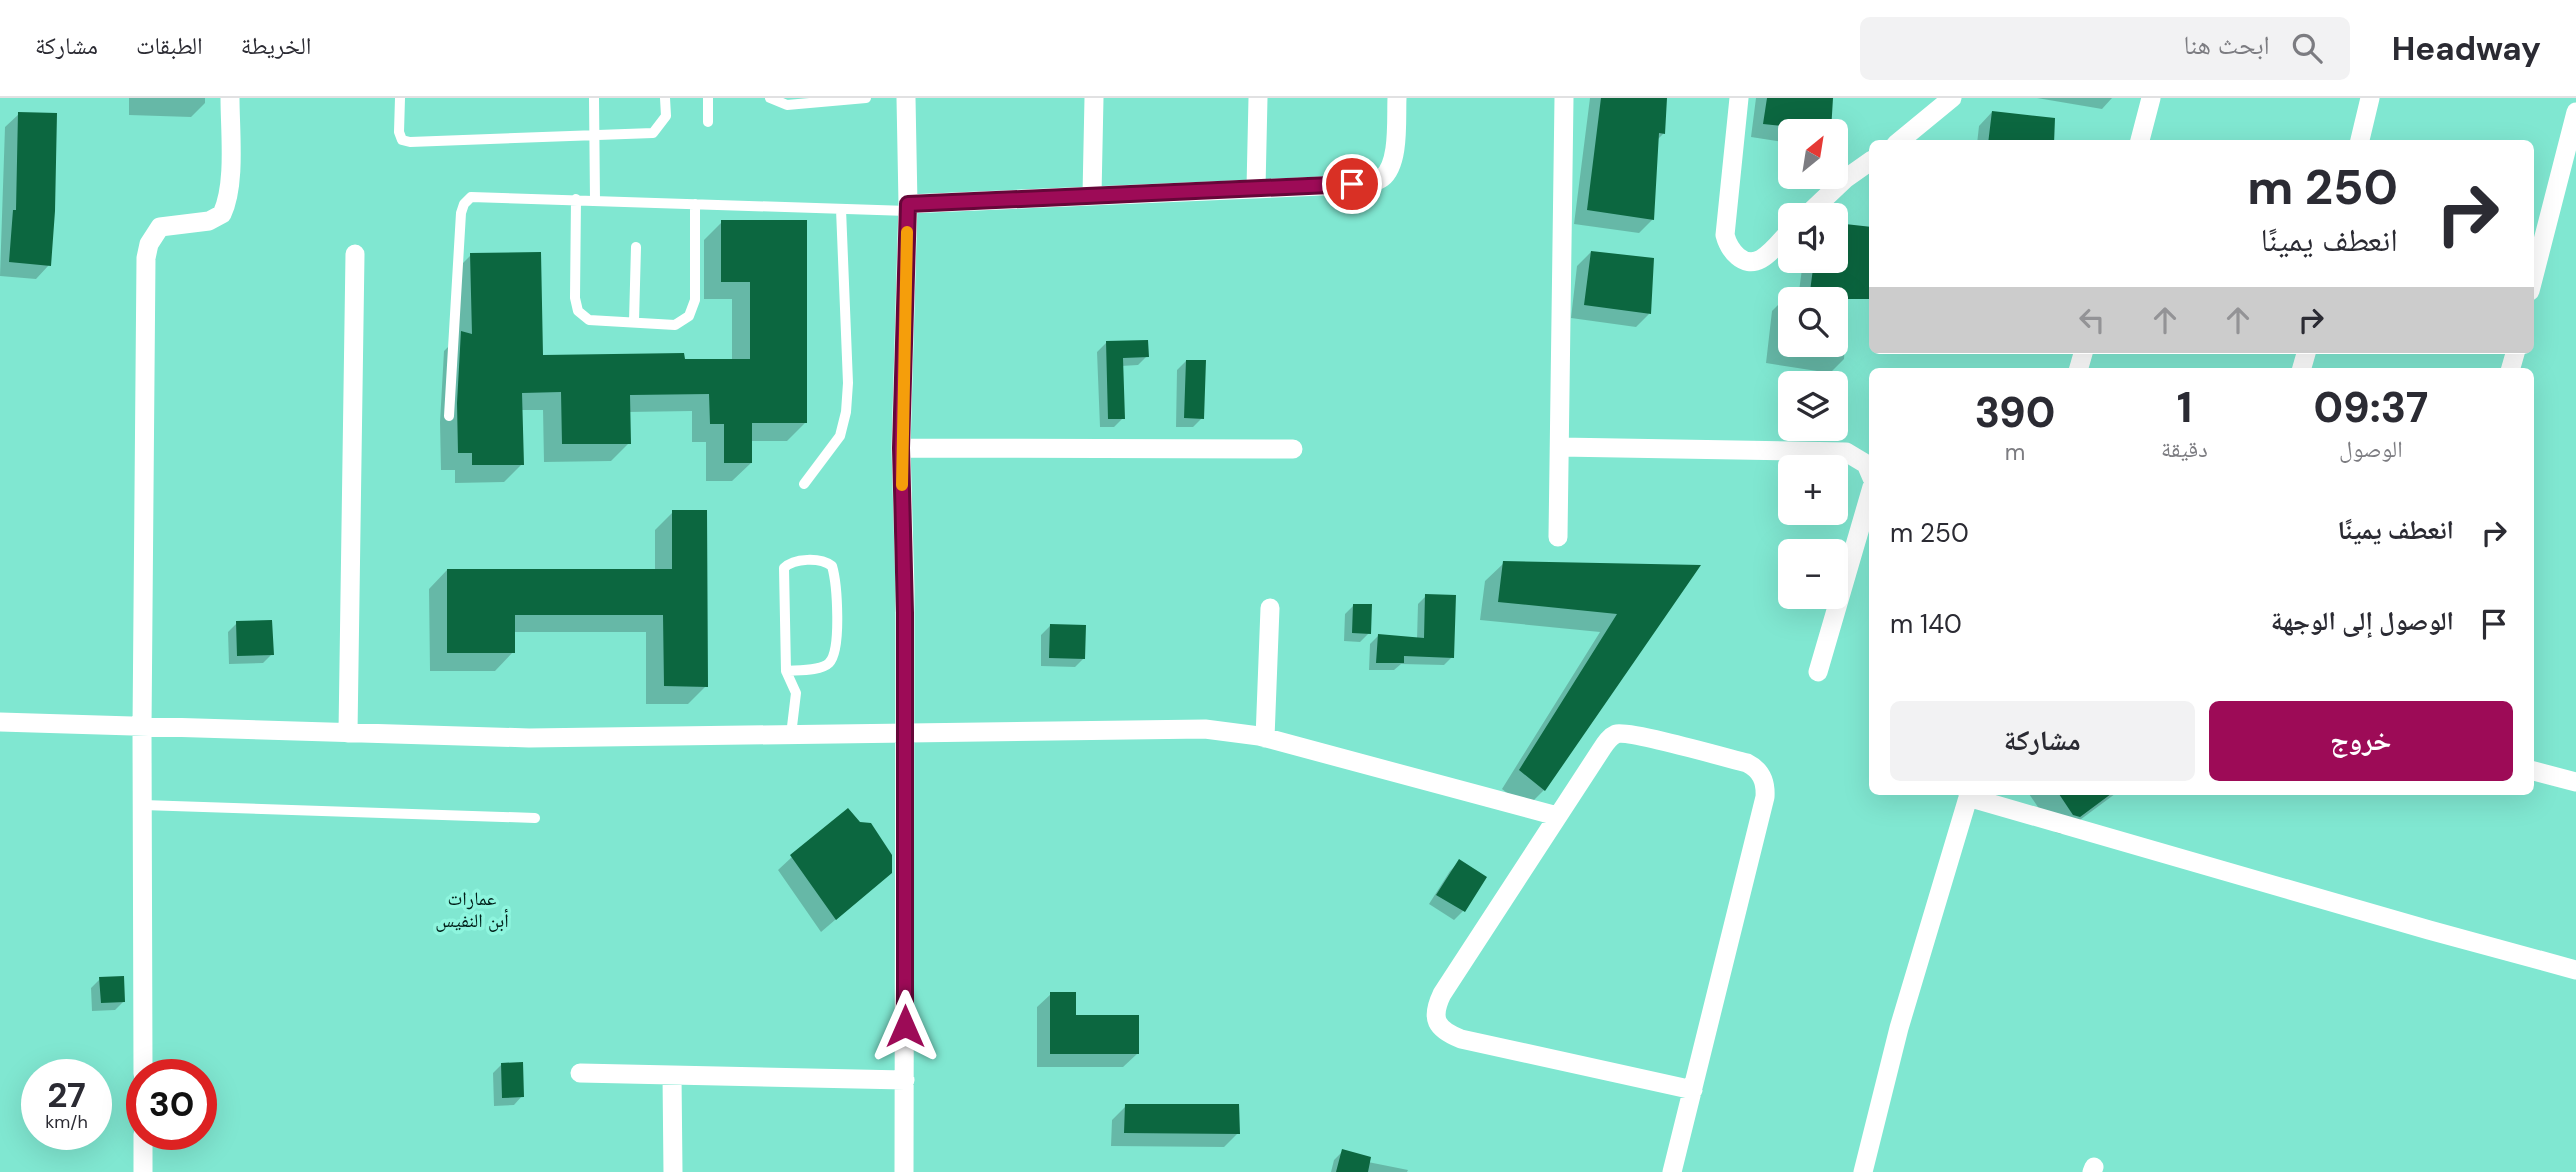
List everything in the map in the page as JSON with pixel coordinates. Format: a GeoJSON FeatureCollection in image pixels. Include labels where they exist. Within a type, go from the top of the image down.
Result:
{"type":"FeatureCollection","features":[{"type":"Feature","properties":{"kind":"street"},"geometry":{"type":"LineString","coordinates":[[143,1059],[142,727],[146,258],[149,244],[160,227],[209,221],[222,214],[230,178],[230,98]]}},
{"type":"Feature","properties":{"kind":"street"},"geometry":{"type":"LineString","coordinates":[[904,1172],[905,733],[901,448],[908,207],[906,98]]}},
{"type":"Feature","properties":{"kind":"street"},"geometry":{"type":"LineString","coordinates":[[1093,195],[1094,98]]}},
{"type":"Feature","properties":{"kind":"street"},"geometry":{"type":"LineString","coordinates":[[1256,188],[1258,98]]}},
{"type":"Feature","properties":{"kind":"street"},"geometry":{"type":"LineString","coordinates":[[908,207],[1093,195],[1367,184],[1381,179],[1387,173],[1395,151],[1397,98]]}},
{"type":"Feature","properties":{"kind":"street"},"geometry":{"type":"LineString","coordinates":[[1558,537],[1564,98]]}},
{"type":"Feature","properties":{"kind":"street"},"geometry":{"type":"LineString","coordinates":[[1739,98],[1725,235],[1728,247],[1736,257],[1747,261],[1760,260],[1778,243]]}},
{"type":"Feature","properties":{"kind":"street"},"geometry":{"type":"LineString","coordinates":[[1901,140],[1952,98]]}},
{"type":"Feature","properties":{"kind":"street"},"geometry":{"type":"LineString","coordinates":[[2140,140],[2151,98]]}},
{"type":"Feature","properties":{"kind":"street"},"geometry":{"type":"LineString","coordinates":[[2360,140],[2370,98]]}},
{"type":"Feature","properties":{"kind":"street"},"geometry":{"type":"LineString","coordinates":[[2534,275],[2576,112]]}},
{"type":"Feature","properties":{"kind":"street"},"geometry":{"type":"LineString","coordinates":[[1819,203],[1844,179],[1869,162]]}},
{"type":"Feature","properties":{"kind":"street"},"geometry":{"type":"LineString","coordinates":[[348,733],[355,254]]}},
{"type":"Feature","properties":{"kind":"street"},"geometry":{"type":"LineString","coordinates":[[1560,447],[1846,452],[1866,464],[1869,471]]}},
{"type":"Feature","properties":{"kind":"street"},"geometry":{"type":"LineString","coordinates":[[901,448],[1293,449]]}},
{"type":"Feature","properties":{"kind":"street"},"geometry":{"type":"LineString","coordinates":[[1818,672],[1869,497]]}},
{"type":"Feature","properties":{"kind":"street"},"geometry":{"type":"LineString","coordinates":[[1265,738],[1270,608]]}},
{"type":"Feature","properties":{"kind":"street"},"geometry":{"type":"LineString","coordinates":[[0,722],[529,738],[1205,729],[1265,738],[1557,816]]}},
{"type":"Feature","properties":{"kind":"street"},"geometry":{"type":"LineString","coordinates":[[1672,1172],[1693,1090],[1765,797],[1762,777],[1756,768],[1747,763],[1636,736],[1615,734],[1557,816],[1442,994],[1435,1008],[1435,1016],[1438,1025],[1448,1034],[1461,1039],[1693,1090]]}},
{"type":"Feature","properties":{"kind":"street"},"geometry":{"type":"LineString","coordinates":[[2534,771],[2576,782]]}},
{"type":"Feature","properties":{"kind":"street"},"geometry":{"type":"LineString","coordinates":[[1864,1172],[1899,1028],[1969,795]]}},
{"type":"Feature","properties":{"kind":"street"},"geometry":{"type":"LineString","coordinates":[[1972,795],[2429,930],[2576,970]]}},
{"type":"Feature","properties":{"kind":"street"},"geometry":{"type":"LineString","coordinates":[[580,1073],[905,1080]]}},
{"type":"Feature","properties":{"kind":"street"},"geometry":{"type":"LineString","coordinates":[[672,1075],[673,1172]]}},
{"type":"Feature","properties":{"kind":"street"},"geometry":{"type":"LineString","coordinates":[[143,1150],[143,1172]]}},
{"type":"Feature","properties":{"kind":"lane"},"geometry":{"type":"LineString","coordinates":[[400,98],[399,132],[402,140],[410,142],[653,133],[666,116],[665,98]]}},
{"type":"Feature","properties":{"kind":"lane"},"geometry":{"type":"LineString","coordinates":[[594,98],[594,200]]}},
{"type":"Feature","properties":{"kind":"lane"},"geometry":{"type":"LineString","coordinates":[[708,98],[708,122]]}},
{"type":"Feature","properties":{"kind":"lane"},"geometry":{"type":"LineString","coordinates":[[770,98],[787,105],[866,98]]}},
{"type":"Feature","properties":{"kind":"lane"},"geometry":{"type":"LineString","coordinates":[[449,416],[461,213],[464,204],[471,197],[841,209],[908,207]]}},
{"type":"Feature","properties":{"kind":"lane"},"geometry":{"type":"LineString","coordinates":[[576,199],[575,298],[578,312],[589,320],[676,325],[689,316],[695,300],[695,204]]}},
{"type":"Feature","properties":{"kind":"lane"},"geometry":{"type":"LineString","coordinates":[[804,484],[840,436],[846,412],[848,383],[841,209]]}},
{"type":"Feature","properties":{"kind":"lane"},"geometry":{"type":"LineString","coordinates":[[634,322],[636,247]]}},
{"type":"Feature","properties":{"kind":"lane"},"geometry":{"type":"LineString","coordinates":[[786,671],[822,667],[829,664],[832,658],[838,630],[836,588],[832,566],[826,561],[801,561],[789,563],[784,568],[786,671],[796,693],[791,735]]}},
{"type":"Feature","properties":{"kind":"lane"},"geometry":{"type":"LineString","coordinates":[[142,805],[535,818]]}},
{"type":"Feature","properties":{"kind":"building"},"geometry":{"type":"Polygon","coordinates":[[[1601,98],[1667,98],[1665,134],[1659,133],[1654,220],[1587,210],[1601,98]]]}},
{"type":"Feature","properties":{"kind":"building"},"geometry":{"type":"Polygon","coordinates":[[[1767,98],[1833,98],[1832,119],[1778,119],[1778,126],[1763,124],[1767,98]]]}},
{"type":"Feature","properties":{"kind":"building"},"geometry":{"type":"Polygon","coordinates":[[[1992,111],[2055,118],[2054,140],[1988,140],[1992,111]]]}},
{"type":"Feature","properties":{"kind":"building"},"geometry":{"type":"Polygon","coordinates":[[[18,112],[57,113],[51,266],[9,262],[13,210],[16,210],[18,112]]]}},
{"type":"Feature","properties":{"kind":"building"},"geometry":{"type":"Polygon","coordinates":[[[721,220],[807,220],[807,423],[752,423],[752,463],[724,463],[724,424],[710,424],[709,394],[630,395],[631,444],[562,444],[561,392],[522,393],[524,465],[472,465],[472,453],[458,453],[457,403],[461,331],[472,334],[470,253],[541,252],[543,355],[684,353],[685,359],[750,359],[750,282],[721,282],[721,220]]]}},
{"type":"Feature","properties":{"kind":"building"},"geometry":{"type":"Polygon","coordinates":[[[1848,224],[1869,227],[1869,299],[1848,299],[1848,287],[1811,287],[1812,273],[1848,273],[1848,224]]]}},
{"type":"Feature","properties":{"kind":"building"},"geometry":{"type":"Polygon","coordinates":[[[1591,251],[1654,258],[1651,314],[1584,305],[1591,251]]]}},
{"type":"Feature","properties":{"kind":"building"},"geometry":{"type":"Polygon","coordinates":[[[1148,340],[1149,357],[1123,358],[1125,419],[1108,419],[1106,341],[1148,340]]]}},
{"type":"Feature","properties":{"kind":"building"},"geometry":{"type":"Polygon","coordinates":[[[1186,360],[1206,360],[1204,419],[1184,418],[1186,360]]]}},
{"type":"Feature","properties":{"kind":"building"},"geometry":{"type":"Polygon","coordinates":[[[672,510],[707,510],[708,687],[664,686],[663,615],[515,615],[515,653],[447,653],[447,569],[672,569],[672,510]]]}},
{"type":"Feature","properties":{"kind":"building"},"geometry":{"type":"Polygon","coordinates":[[[1503,561],[1701,565],[1545,791],[1519,770],[1617,614],[1498,602],[1503,561]]]}},
{"type":"Feature","properties":{"kind":"building"},"geometry":{"type":"Polygon","coordinates":[[[1425,594],[1456,595],[1454,658],[1404,656],[1404,663],[1376,663],[1378,634],[1424,638],[1425,594]]]}},
{"type":"Feature","properties":{"kind":"building"},"geometry":{"type":"Polygon","coordinates":[[[1353,604],[1372,604],[1371,634],[1352,633],[1353,604]]]}},
{"type":"Feature","properties":{"kind":"building"},"geometry":{"type":"Polygon","coordinates":[[[272,620],[274,655],[237,656],[236,621],[272,620]]]}},
{"type":"Feature","properties":{"kind":"building"},"geometry":{"type":"Polygon","coordinates":[[[1050,624],[1086,625],[1085,659],[1049,658],[1050,624]]]}},
{"type":"Feature","properties":{"kind":"building"},"geometry":{"type":"Polygon","coordinates":[[[2060,795],[2110,795],[2080,817],[2073,815],[2060,795]]]}},
{"type":"Feature","properties":{"kind":"building"},"geometry":{"type":"Polygon","coordinates":[[[848,808],[860,822],[871,823],[892,855],[892,873],[836,920],[790,855],[848,808]]]}},
{"type":"Feature","properties":{"kind":"building"},"geometry":{"type":"Polygon","coordinates":[[[1459,859],[1487,877],[1465,912],[1436,895],[1459,859]]]}},
{"type":"Feature","properties":{"kind":"building"},"geometry":{"type":"Polygon","coordinates":[[[124,976],[125,1002],[101,1003],[99,977],[124,976]]]}},
{"type":"Feature","properties":{"kind":"building"},"geometry":{"type":"Polygon","coordinates":[[[1050,992],[1076,992],[1076,1015],[1139,1015],[1139,1054],[1050,1054],[1050,992]]]}},
{"type":"Feature","properties":{"kind":"building"},"geometry":{"type":"Polygon","coordinates":[[[523,1062],[524,1097],[502,1098],[501,1063],[523,1062]]]}},
{"type":"Feature","properties":{"kind":"building"},"geometry":{"type":"Polygon","coordinates":[[[1125,1104],[1239,1104],[1240,1134],[1124,1133],[1125,1104]]]}},
{"type":"Feature","properties":{"kind":"building"},"geometry":{"type":"Polygon","coordinates":[[[1342,1149],[1371,1157],[1368,1172],[1336,1172],[1342,1149]]]}},
{"type":"Feature","properties":{"kind":"slow traffic"},"geometry":{"type":"LineString","coordinates":[[902,485],[907,232]]}},
{"type":"Feature","properties":{"kind":"district","name":"عمارات أبن النفيس"},"geometry":{"type":"Point","coordinates":[472,909]}},
{"type":"Feature","properties":{"kind":"route"},"geometry":{"type":"LineString","coordinates":[[905,1026],[905,613],[901,448],[908,204],[1352,184]]}}]}
